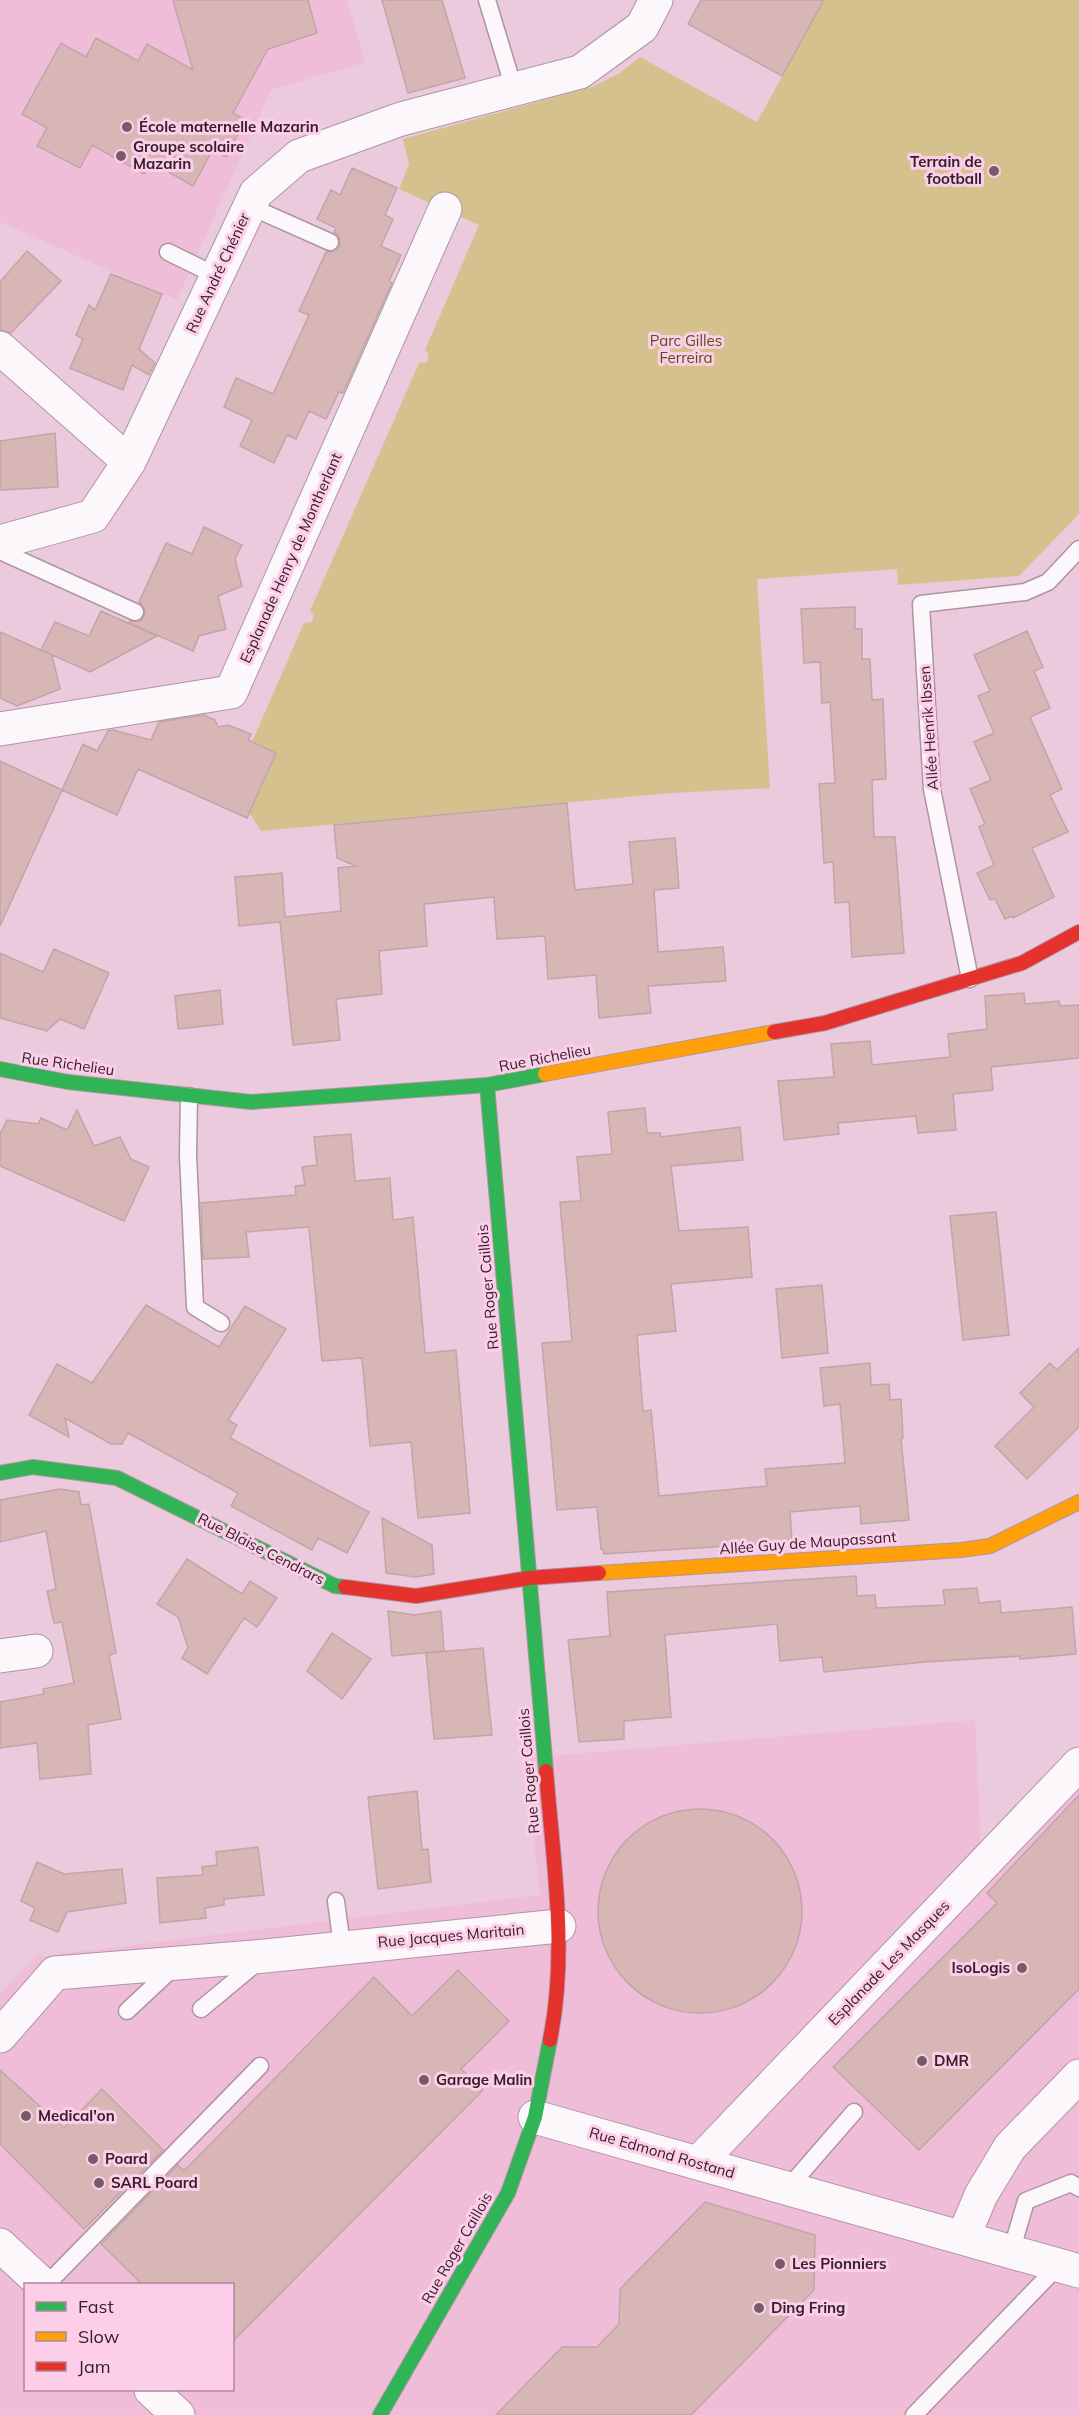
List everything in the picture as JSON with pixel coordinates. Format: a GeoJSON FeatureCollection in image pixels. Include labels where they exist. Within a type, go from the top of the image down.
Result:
{"type":"FeatureCollection","features":[{"type":"Feature","properties":{"kind":"street","name":"Rue André Chénier"},"geometry":{"type":"LineString","coordinates":[[0,542],[93,516],[129,462],[255,193],[299,156],[401,119],[580,72],[642,27],[656,0]]}},
{"type":"Feature","properties":{"kind":"street","name":"Esplanade Henry de Montherlant"},"geometry":{"type":"LineString","coordinates":[[0,729],[231,692],[445,209]]}},
{"type":"Feature","properties":{"kind":"street"},"geometry":{"type":"LineString","coordinates":[[0,348],[129,462]]}},
{"type":"Feature","properties":{"kind":"street","name":"Rue Richelieu"},"geometry":{"type":"LineString","coordinates":[[0,1069],[68,1082],[251,1102],[487,1086],[825,1023],[1022,963],[1079,932]]}},
{"type":"Feature","properties":{"kind":"street","name":"Rue Roger Caillois"},"geometry":{"type":"LineString","coordinates":[[380,2415],[508,2193],[535,2117],[557,2005],[559,1926],[487,1086]]}},
{"type":"Feature","properties":{"kind":"street","name":"Rue Blaise Cendrars"},"geometry":{"type":"LineString","coordinates":[[0,1473],[33,1467],[117,1478],[335,1586],[416,1596],[529,1578]]}},
{"type":"Feature","properties":{"kind":"street","name":"Allée Guy de Maupassant"},"geometry":{"type":"LineString","coordinates":[[529,1578],[961,1550],[990,1546],[1079,1502]]}},
{"type":"Feature","properties":{"kind":"street"},"geometry":{"type":"LineString","coordinates":[[0,1656],[36,1651]]}},
{"type":"Feature","properties":{"kind":"street","name":"Esplanade Les Masques"},"geometry":{"type":"LineString","coordinates":[[698,2163],[1079,1764]]}},
{"type":"Feature","properties":{"kind":"street","name":"Rue Jacques Maritain"},"geometry":{"type":"LineString","coordinates":[[0,2036],[55,1973],[265,1956],[342,1946],[559,1926]]}},
{"type":"Feature","properties":{"kind":"street"},"geometry":{"type":"LineString","coordinates":[[963,2238],[981,2195],[1010,2147],[1079,2076]]}},
{"type":"Feature","properties":{"kind":"street","name":"Rue Edmond Rostand"},"geometry":{"type":"LineString","coordinates":[[535,2117],[1069,2268]]}},
{"type":"Feature","properties":{"kind":"street"},"geometry":{"type":"LineString","coordinates":[[0,2245],[41,2283]]}},
{"type":"Feature","properties":{"kind":"street"},"geometry":{"type":"LineString","coordinates":[[152,2391],[178,2415]]}},
{"type":"Feature","properties":{"kind":"lane"},"geometry":{"type":"LineString","coordinates":[[487,0],[514,89]]}},
{"type":"Feature","properties":{"kind":"lane"},"geometry":{"type":"LineString","coordinates":[[249,206],[330,242]]}},
{"type":"Feature","properties":{"kind":"lane"},"geometry":{"type":"LineString","coordinates":[[168,252],[217,276]]}},
{"type":"Feature","properties":{"kind":"lane","name":"Allée Henrik Ibsen"},"geometry":{"type":"LineString","coordinates":[[970,979],[932,789],[921,604],[1025,592],[1048,582],[1079,549]]}},
{"type":"Feature","properties":{"kind":"lane"},"geometry":{"type":"LineString","coordinates":[[0,551],[135,612]]}},
{"type":"Feature","properties":{"kind":"lane"},"geometry":{"type":"LineString","coordinates":[[189,1096],[188,1155],[195,1306],[221,1323]]}},
{"type":"Feature","properties":{"kind":"lane"},"geometry":{"type":"LineString","coordinates":[[336,1901],[342,1946]]}},
{"type":"Feature","properties":{"kind":"lane"},"geometry":{"type":"LineString","coordinates":[[201,2009],[265,1956]]}},
{"type":"Feature","properties":{"kind":"lane"},"geometry":{"type":"LineString","coordinates":[[127,2011],[178,1962]]}},
{"type":"Feature","properties":{"kind":"lane"},"geometry":{"type":"LineString","coordinates":[[48,2283],[260,2066]]}},
{"type":"Feature","properties":{"kind":"lane"},"geometry":{"type":"LineString","coordinates":[[788,2188],[854,2112]]}},
{"type":"Feature","properties":{"kind":"lane"},"geometry":{"type":"LineString","coordinates":[[1011,2252],[1026,2201],[1071,2183],[1079,2188]]}},
{"type":"Feature","properties":{"kind":"lane"},"geometry":{"type":"LineString","coordinates":[[914,2415],[1069,2268]]}},
{"type":"Feature","properties":{"kind":"shaded area","name":"Groupe scolaire Mazarin"},"geometry":{"type":"Polygon","coordinates":[[[0,0],[347,0],[365,62],[271,90],[177,300],[0,222],[0,0]]]}},
{"type":"Feature","properties":{"kind":"shaded area"},"geometry":{"type":"Polygon","coordinates":[[[975,1720],[981,1848],[1079,1746],[1079,2415],[0,2415],[0,1994],[35,1957],[540,1895],[525,1758],[975,1720]]]}},
{"type":"Feature","properties":{"kind":"green space","name":"Parc Gilles Ferreira"},"geometry":{"type":"Polygon","coordinates":[[[824,0],[1079,0],[1079,514],[1019,576],[898,585],[897,569],[757,579],[770,788],[671,793],[261,831],[249,812],[276,754],[252,742],[304,623],[312,622],[314,614],[310,611],[419,363],[427,362],[429,354],[425,350],[479,225],[399,189],[409,164],[403,139],[592,87],[620,73],[640,57],[757,122],[824,0]]]}},
{"type":"Feature","properties":{"kind":"building"},"geometry":{"type":"Polygon","coordinates":[[[173,0],[308,0],[317,33],[268,49],[233,113],[245,120],[226,157],[213,149],[193,186],[151,162],[144,174],[92,145],[80,168],[37,146],[47,128],[22,114],[61,43],[86,57],[96,38],[138,61],[147,44],[193,70],[173,0]]]}},
{"type":"Feature","properties":{"kind":"building"},"geometry":{"type":"Polygon","coordinates":[[[382,0],[442,0],[465,78],[408,93],[382,0]]]}},
{"type":"Feature","properties":{"kind":"building"},"geometry":{"type":"Polygon","coordinates":[[[701,0],[824,0],[782,76],[688,24],[701,0]]]}},
{"type":"Feature","properties":{"kind":"building"},"geometry":{"type":"Polygon","coordinates":[[[352,168],[397,188],[385,215],[393,219],[381,246],[401,255],[389,281],[392,283],[343,393],[339,392],[326,419],[309,411],[296,439],[287,435],[274,463],[240,446],[252,420],[224,407],[236,378],[273,394],[309,315],[299,311],[326,252],[336,251],[340,246],[339,236],[334,232],[336,228],[317,219],[331,190],[340,195],[352,168]]]}},
{"type":"Feature","properties":{"kind":"building"},"geometry":{"type":"Polygon","coordinates":[[[27,251],[61,281],[11,333],[0,330],[0,282],[27,251]]]}},
{"type":"Feature","properties":{"kind":"building"},"geometry":{"type":"Polygon","coordinates":[[[111,274],[162,294],[139,349],[155,363],[149,375],[132,365],[123,390],[70,368],[83,339],[76,335],[89,305],[95,310],[111,274]]]}},
{"type":"Feature","properties":{"kind":"building"},"geometry":{"type":"Polygon","coordinates":[[[55,433],[58,487],[0,490],[0,441],[55,433]]]}},
{"type":"Feature","properties":{"kind":"building"},"geometry":{"type":"Polygon","coordinates":[[[204,527],[242,545],[235,559],[242,586],[218,596],[226,629],[199,636],[193,651],[129,623],[130,621],[141,621],[144,617],[145,610],[139,602],[166,543],[192,554],[204,527]]]}},
{"type":"Feature","properties":{"kind":"building"},"geometry":{"type":"Polygon","coordinates":[[[855,607],[855,629],[862,629],[862,659],[870,659],[872,700],[883,699],[886,779],[872,780],[874,837],[895,837],[904,953],[852,957],[849,902],[835,903],[833,862],[824,863],[819,784],[835,783],[830,702],[822,703],[820,662],[804,663],[801,609],[855,607]]]}},
{"type":"Feature","properties":{"kind":"building"},"geometry":{"type":"Polygon","coordinates":[[[101,611],[157,636],[90,672],[41,650],[55,622],[89,636],[101,611]]]}},
{"type":"Feature","properties":{"kind":"building"},"geometry":{"type":"Polygon","coordinates":[[[1027,631],[1043,667],[1034,671],[1050,708],[1030,717],[1062,789],[1050,795],[1068,832],[1032,848],[1054,897],[1013,918],[1012,916],[1005,919],[995,899],[990,900],[977,873],[994,865],[979,827],[985,824],[970,789],[991,780],[974,742],[994,733],[978,696],[990,691],[974,655],[1027,631]]]}},
{"type":"Feature","properties":{"kind":"building"},"geometry":{"type":"Polygon","coordinates":[[[0,632],[52,655],[60,689],[17,706],[0,698],[0,632]]]}},
{"type":"Feature","properties":{"kind":"building"},"geometry":{"type":"Polygon","coordinates":[[[204,715],[215,720],[218,727],[228,725],[251,734],[248,740],[276,753],[247,818],[138,769],[117,815],[62,790],[83,744],[97,751],[108,731],[113,730],[151,740],[159,722],[204,715]]]}},
{"type":"Feature","properties":{"kind":"building"},"geometry":{"type":"Polygon","coordinates":[[[0,761],[62,790],[0,926],[0,761]]]}},
{"type":"Feature","properties":{"kind":"building"},"geometry":{"type":"Polygon","coordinates":[[[567,803],[575,890],[633,884],[629,842],[675,838],[679,888],[654,890],[658,952],[723,947],[726,981],[648,986],[651,1013],[599,1018],[596,975],[548,979],[545,936],[497,939],[494,897],[424,904],[427,946],[379,951],[382,994],[336,999],[340,1040],[293,1045],[280,922],[239,926],[235,877],[282,873],[285,917],[341,911],[338,868],[356,866],[337,858],[334,825],[567,803]]]}},
{"type":"Feature","properties":{"kind":"building"},"geometry":{"type":"Polygon","coordinates":[[[54,949],[109,973],[84,1029],[60,1019],[47,1031],[0,1018],[0,953],[43,972],[54,949]]]}},
{"type":"Feature","properties":{"kind":"building"},"geometry":{"type":"Polygon","coordinates":[[[220,990],[223,1024],[178,1029],[175,996],[220,990]]]}},
{"type":"Feature","properties":{"kind":"building"},"geometry":{"type":"Polygon","coordinates":[[[1024,993],[1025,1004],[1059,1001],[1060,1006],[1079,1005],[1079,1058],[991,1067],[993,1090],[953,1094],[956,1130],[918,1133],[916,1116],[838,1123],[839,1134],[784,1140],[778,1081],[834,1077],[831,1044],[870,1041],[872,1065],[950,1057],[948,1034],[987,1029],[985,996],[1024,993]]]}},
{"type":"Feature","properties":{"kind":"building"},"geometry":{"type":"Polygon","coordinates":[[[645,1108],[647,1133],[660,1133],[661,1137],[740,1127],[743,1160],[671,1166],[679,1231],[748,1227],[752,1277],[671,1284],[676,1331],[637,1335],[643,1411],[651,1410],[659,1496],[767,1486],[765,1469],[845,1463],[840,1404],[824,1406],[820,1368],[870,1363],[871,1385],[889,1384],[890,1400],[901,1399],[903,1438],[901,1439],[909,1520],[861,1524],[860,1506],[790,1512],[792,1542],[604,1554],[601,1549],[597,1507],[557,1510],[542,1343],[572,1341],[560,1202],[581,1201],[577,1157],[612,1154],[608,1112],[645,1108]]]}},
{"type":"Feature","properties":{"kind":"building"},"geometry":{"type":"Polygon","coordinates":[[[77,1110],[94,1146],[120,1137],[131,1159],[149,1167],[124,1221],[0,1166],[0,1134],[7,1120],[38,1124],[41,1118],[67,1130],[77,1110]]]}},
{"type":"Feature","properties":{"kind":"building"},"geometry":{"type":"Polygon","coordinates":[[[351,1134],[355,1181],[390,1178],[393,1220],[413,1217],[425,1353],[456,1350],[470,1513],[418,1518],[411,1442],[370,1446],[362,1358],[322,1361],[309,1227],[246,1232],[249,1257],[203,1259],[201,1203],[296,1195],[295,1186],[305,1185],[302,1167],[317,1165],[314,1137],[351,1134]]]}},
{"type":"Feature","properties":{"kind":"building"},"geometry":{"type":"Polygon","coordinates":[[[996,1212],[1009,1335],[963,1340],[950,1216],[996,1212]]]}},
{"type":"Feature","properties":{"kind":"building"},"geometry":{"type":"Polygon","coordinates":[[[822,1285],[828,1353],[782,1358],[776,1289],[822,1285]]]}},
{"type":"Feature","properties":{"kind":"building"},"geometry":{"type":"Polygon","coordinates":[[[146,1305],[219,1347],[245,1306],[286,1329],[228,1420],[237,1425],[230,1438],[369,1512],[347,1553],[318,1538],[312,1550],[231,1506],[238,1493],[128,1433],[122,1444],[111,1444],[65,1418],[69,1437],[29,1415],[57,1364],[92,1383],[146,1305]]]}},
{"type":"Feature","properties":{"kind":"building"},"geometry":{"type":"Polygon","coordinates":[[[1079,1348],[1079,1427],[1027,1479],[995,1446],[1034,1407],[1020,1393],[1050,1363],[1057,1370],[1079,1348]]]}},
{"type":"Feature","properties":{"kind":"building"},"geometry":{"type":"Polygon","coordinates":[[[60,1489],[79,1492],[81,1505],[89,1504],[116,1653],[109,1655],[121,1719],[88,1725],[91,1774],[40,1779],[37,1743],[0,1748],[0,1702],[44,1694],[43,1689],[74,1683],[62,1622],[54,1623],[47,1591],[56,1589],[46,1531],[0,1542],[0,1500],[60,1489]]]}},
{"type":"Feature","properties":{"kind":"building"},"geometry":{"type":"Polygon","coordinates":[[[382,1518],[432,1545],[434,1574],[416,1577],[386,1573],[382,1518]]]}},
{"type":"Feature","properties":{"kind":"building"},"geometry":{"type":"Polygon","coordinates":[[[187,1559],[242,1594],[250,1581],[277,1598],[257,1627],[244,1618],[207,1674],[182,1658],[188,1648],[178,1617],[157,1604],[187,1559]]]}},
{"type":"Feature","properties":{"kind":"building"},"geometry":{"type":"Polygon","coordinates":[[[856,1576],[857,1596],[875,1595],[876,1608],[945,1605],[943,1590],[977,1588],[979,1603],[1000,1601],[1001,1613],[1072,1607],[1076,1654],[1020,1659],[1020,1656],[925,1662],[824,1672],[822,1657],[780,1661],[777,1624],[665,1635],[671,1717],[624,1721],[624,1739],[579,1742],[568,1640],[610,1636],[607,1592],[856,1576]]]}},
{"type":"Feature","properties":{"kind":"building"},"geometry":{"type":"Polygon","coordinates":[[[388,1611],[414,1615],[441,1611],[444,1651],[392,1656],[388,1611]]]}},
{"type":"Feature","properties":{"kind":"building"},"geometry":{"type":"Polygon","coordinates":[[[332,1633],[371,1659],[342,1699],[307,1671],[332,1633]]]}},
{"type":"Feature","properties":{"kind":"building"},"geometry":{"type":"Polygon","coordinates":[[[483,1648],[492,1735],[434,1739],[426,1653],[483,1648]]]}},
{"type":"Feature","properties":{"kind":"building"},"geometry":{"type":"Polygon","coordinates":[[[417,1791],[422,1850],[428,1849],[431,1882],[378,1889],[368,1797],[417,1791]]]}},
{"type":"Feature","properties":{"kind":"building"},"geometry":{"type":"Polygon","coordinates":[[[1079,1795],[1079,1989],[919,2150],[833,2067],[997,1903],[987,1893],[1079,1795]]]}},
{"type":"Feature","properties":{"kind":"building"},"geometry":{"type":"Polygon","coordinates":[[[690,1809],[710,1809],[739,1816],[765,1832],[779,1846],[795,1872],[802,1911],[795,1950],[779,1976],[765,1990],[730,2009],[710,2013],[690,2013],[661,2006],[635,1990],[621,1976],[602,1941],[598,1921],[598,1901],[605,1872],[621,1846],[635,1832],[670,1813],[690,1809]]]}},
{"type":"Feature","properties":{"kind":"building"},"geometry":{"type":"Polygon","coordinates":[[[258,1847],[264,1895],[224,1899],[224,1905],[205,1908],[206,1918],[160,1923],[157,1878],[203,1875],[202,1867],[217,1865],[216,1852],[258,1847]]]}},
{"type":"Feature","properties":{"kind":"building"},"geometry":{"type":"Polygon","coordinates":[[[37,1862],[64,1874],[122,1869],[126,1903],[67,1912],[58,1932],[30,1920],[35,1908],[21,1901],[37,1862]]]}},
{"type":"Feature","properties":{"kind":"building"},"geometry":{"type":"Polygon","coordinates":[[[458,1970],[509,2021],[461,2069],[483,2090],[234,2340],[234,2283],[141,2283],[101,2244],[178,2165],[184,2171],[374,1977],[412,2016],[458,1970]]]}},
{"type":"Feature","properties":{"kind":"building","name":"Poard"},"geometry":{"type":"Polygon","coordinates":[[[0,2070],[64,2128],[102,2089],[163,2150],[84,2229],[0,2144],[0,2070]]]}},
{"type":"Feature","properties":{"kind":"building"},"geometry":{"type":"Polygon","coordinates":[[[705,2202],[815,2235],[814,2290],[691,2415],[496,2415],[562,2347],[597,2347],[619,2324],[620,2289],[705,2202]]]}},
{"type":"Feature","properties":{"kind":"traffic: fast"},"geometry":{"type":"LineString","coordinates":[[0,1069],[68,1082],[251,1102],[487,1085],[545,1074]]}},
{"type":"Feature","properties":{"kind":"traffic: fast"},"geometry":{"type":"LineString","coordinates":[[487,1085],[546,1771]]}},
{"type":"Feature","properties":{"kind":"traffic: fast"},"geometry":{"type":"LineString","coordinates":[[0,1473],[33,1467],[117,1478],[335,1586],[345,1587]]}},
{"type":"Feature","properties":{"kind":"traffic: fast"},"geometry":{"type":"LineString","coordinates":[[380,2415],[508,2193],[535,2117],[550,2040]]}},
{"type":"Feature","properties":{"kind":"traffic: slow"},"geometry":{"type":"LineString","coordinates":[[545,1074],[774,1032]]}},
{"type":"Feature","properties":{"kind":"traffic: slow"},"geometry":{"type":"LineString","coordinates":[[599,1573],[961,1550],[990,1546],[1079,1502]]}},
{"type":"Feature","properties":{"kind":"traffic: jam"},"geometry":{"type":"LineString","coordinates":[[774,1032],[825,1023],[1022,963],[1079,932]]}},
{"type":"Feature","properties":{"kind":"traffic: jam"},"geometry":{"type":"LineString","coordinates":[[345,1587],[416,1596],[529,1578],[599,1573]]}},
{"type":"Feature","properties":{"kind":"traffic: jam"},"geometry":{"type":"LineString","coordinates":[[546,1771],[558,1939],[558,1973],[550,2040]]}},
{"type":"Feature","properties":{"kind":"place","name":"École maternelle Mazarin"},"geometry":{"type":"Point","coordinates":[127,127]}},
{"type":"Feature","properties":{"kind":"place","name":"Groupe scolaire Mazarin"},"geometry":{"type":"Point","coordinates":[121,156]}},
{"type":"Feature","properties":{"kind":"place","name":"Terrain de football"},"geometry":{"type":"Point","coordinates":[994,171]}},
{"type":"Feature","properties":{"kind":"place","name":"IsoLogis"},"geometry":{"type":"Point","coordinates":[1022,1968]}},
{"type":"Feature","properties":{"kind":"place","name":"DMR"},"geometry":{"type":"Point","coordinates":[922,2061]}},
{"type":"Feature","properties":{"kind":"place","name":"Garage Malin"},"geometry":{"type":"Point","coordinates":[424,2080]}},
{"type":"Feature","properties":{"kind":"place","name":"Medical'on"},"geometry":{"type":"Point","coordinates":[26,2116]}},
{"type":"Feature","properties":{"kind":"place","name":"Poard"},"geometry":{"type":"Point","coordinates":[93,2159]}},
{"type":"Feature","properties":{"kind":"place","name":"SARL Poard"},"geometry":{"type":"Point","coordinates":[99,2183]}},
{"type":"Feature","properties":{"kind":"place","name":"Les Pionniers"},"geometry":{"type":"Point","coordinates":[780,2264]}},
{"type":"Feature","properties":{"kind":"place","name":"Ding Fring"},"geometry":{"type":"Point","coordinates":[759,2308]}}]}
